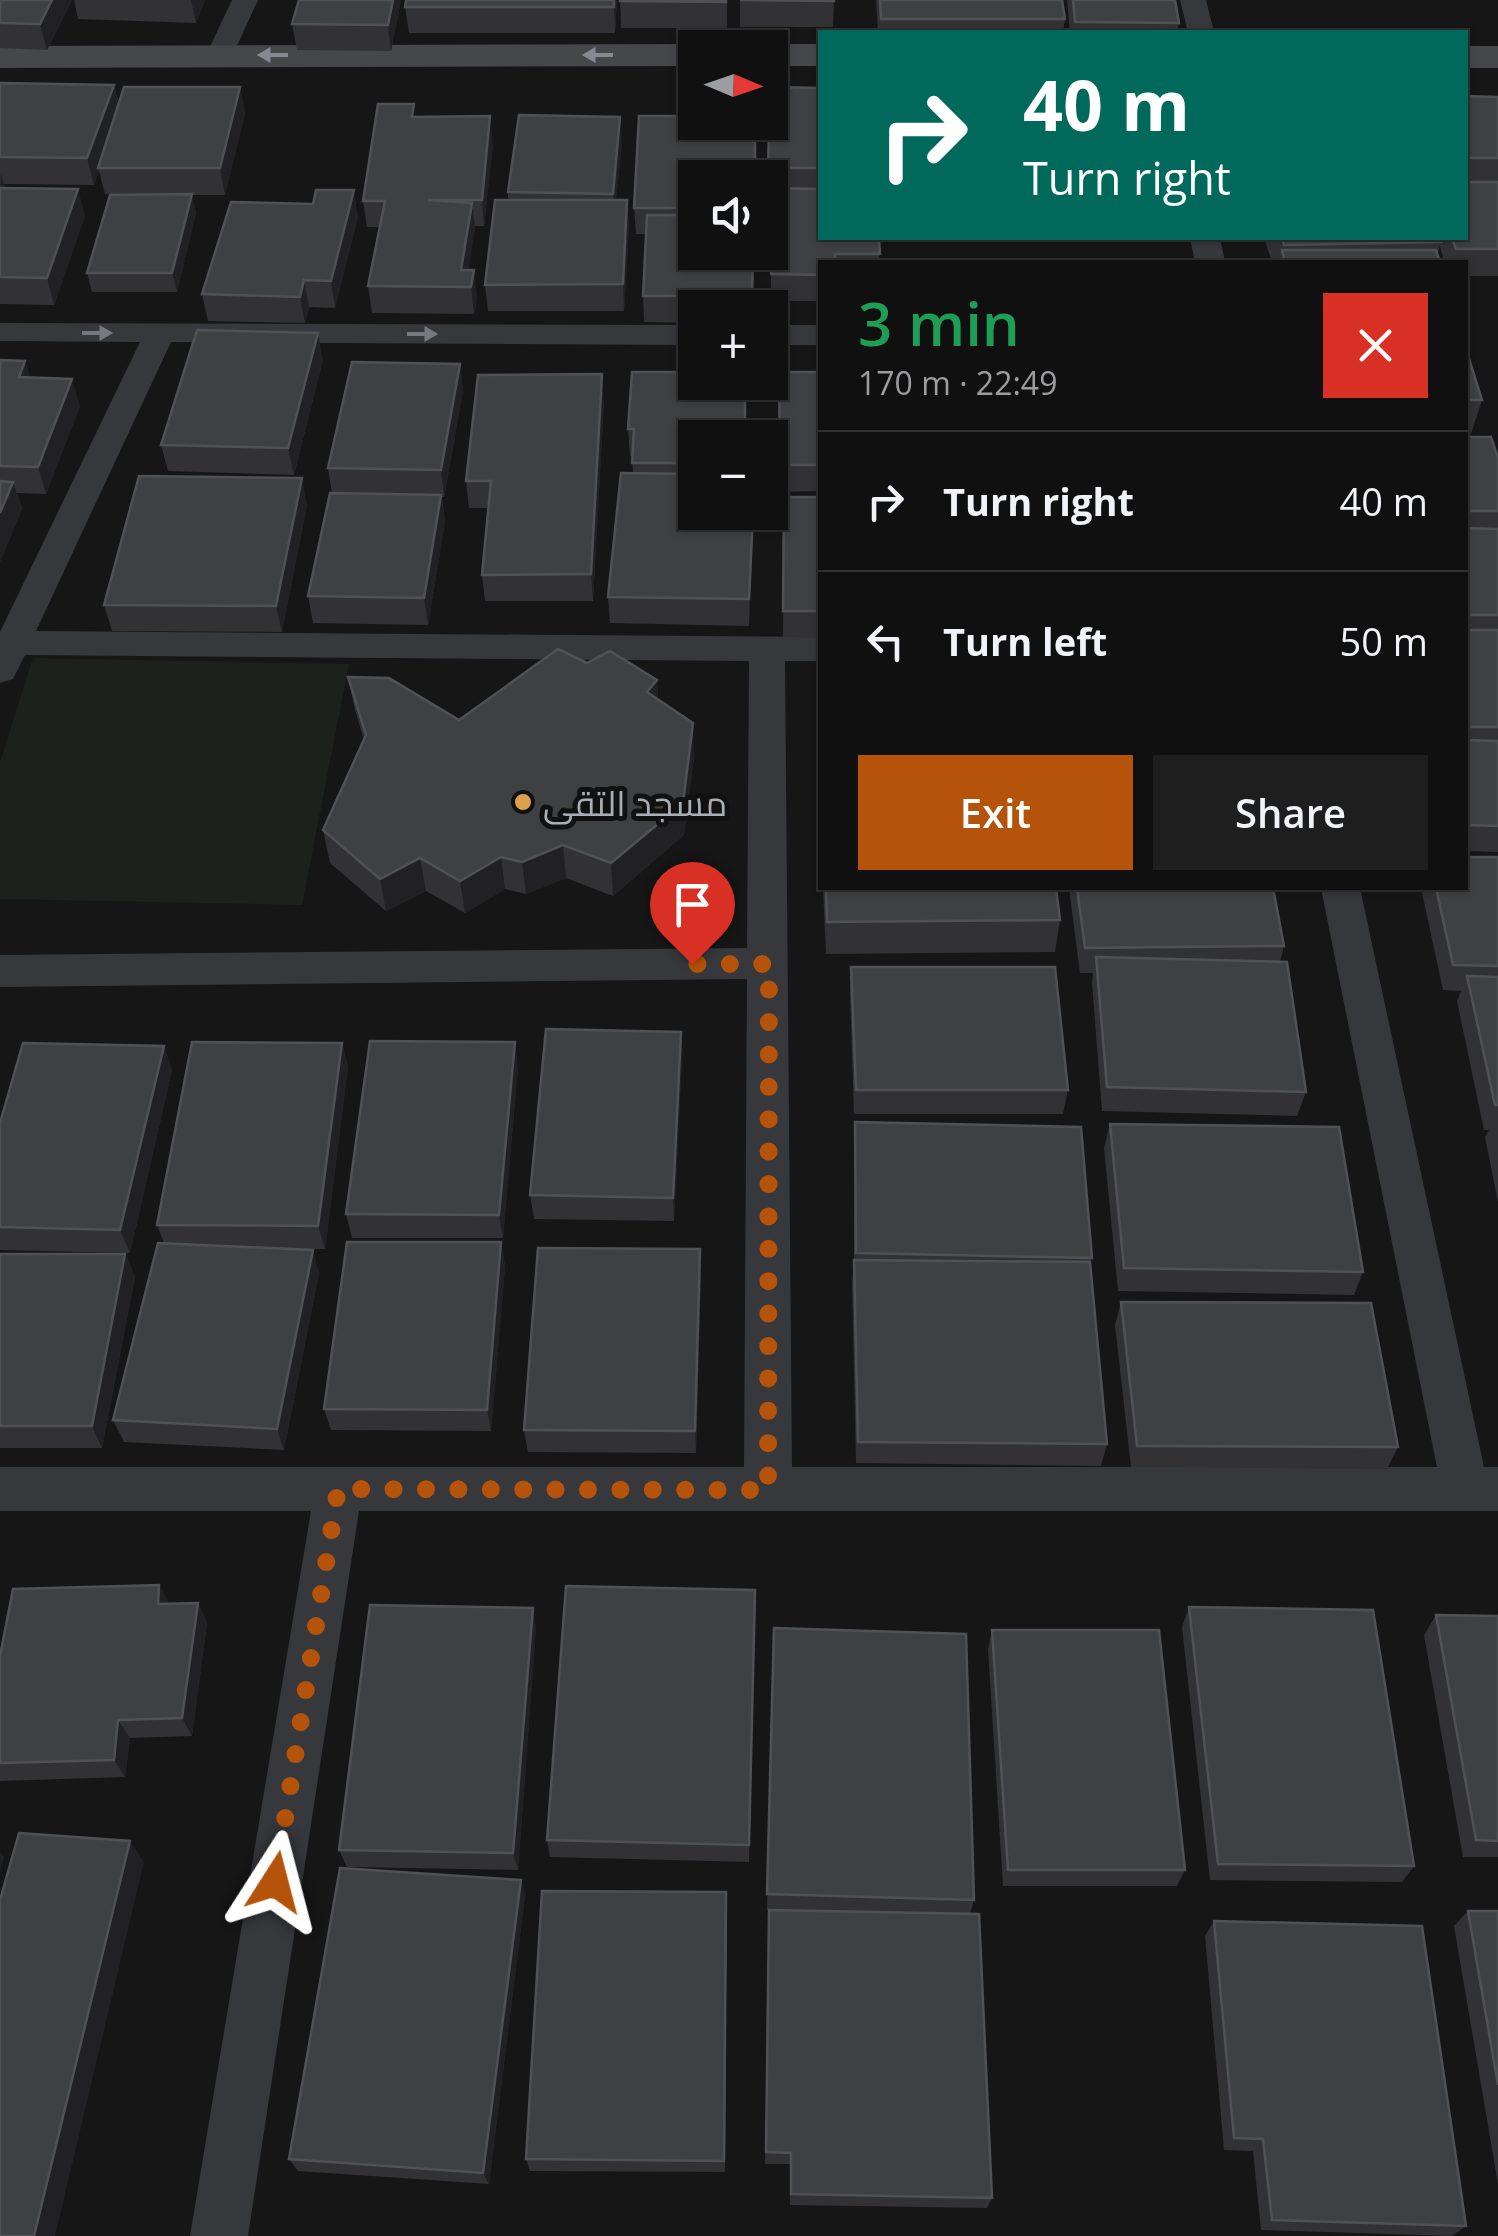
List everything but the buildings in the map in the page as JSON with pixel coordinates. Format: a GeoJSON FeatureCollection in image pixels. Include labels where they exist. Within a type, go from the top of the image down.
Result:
{"type":"FeatureCollection","features":[{"type":"Feature","properties":{"kind":"street"},"geometry":{"type":"LineString","coordinates":[[220,56],[245,0]]}},
{"type":"Feature","properties":{"kind":"street"},"geometry":{"type":"LineString","coordinates":[[1193,0],[1200,30]]}},
{"type":"Feature","properties":{"kind":"street"},"geometry":{"type":"LineString","coordinates":[[0,57],[678,55]]}},
{"type":"Feature","properties":{"kind":"street"},"geometry":{"type":"LineString","coordinates":[[788,55],[818,55]]}},
{"type":"Feature","properties":{"kind":"street"},"geometry":{"type":"LineString","coordinates":[[1468,56],[1498,57]]}},
{"type":"Feature","properties":{"kind":"street"},"geometry":{"type":"LineString","coordinates":[[0,86],[678,89]]}},
{"type":"Feature","properties":{"kind":"street"},"geometry":{"type":"LineString","coordinates":[[1468,91],[1498,91]]}},
{"type":"Feature","properties":{"kind":"street"},"geometry":{"type":"LineString","coordinates":[[0,332],[678,335]]}},
{"type":"Feature","properties":{"kind":"street"},"geometry":{"type":"LineString","coordinates":[[160,333],[7,657],[818,648]]}},
{"type":"Feature","properties":{"kind":"street"},"geometry":{"type":"LineString","coordinates":[[788,335],[818,336]]}},
{"type":"Feature","properties":{"kind":"street"},"geometry":{"type":"LineString","coordinates":[[767,648],[768,1490]]}},
{"type":"Feature","properties":{"kind":"street"},"geometry":{"type":"LineString","coordinates":[[0,1489],[1481,1489],[1340,890]]}},
{"type":"Feature","properties":{"kind":"street"},"geometry":{"type":"LineString","coordinates":[[0,970],[769,964]]}},
{"type":"Feature","properties":{"kind":"street"},"geometry":{"type":"LineString","coordinates":[[219,2236],[338,1489]]}},
{"type":"Feature","properties":{"kind":"shaded area"},"geometry":{"type":"Polygon","coordinates":[[[33,658],[349,664],[302,905],[0,899],[0,762],[33,658]]]}},
{"type":"Feature","properties":{"kind":"place","name":"مسجد التقى"},"geometry":{"type":"Point","coordinates":[523,802]}},
{"type":"Feature","properties":{"kind":"route"},"geometry":{"type":"LineString","coordinates":[[275,1882],[338,1489],[768,1490],[769,964],[692,964]]}}]}
